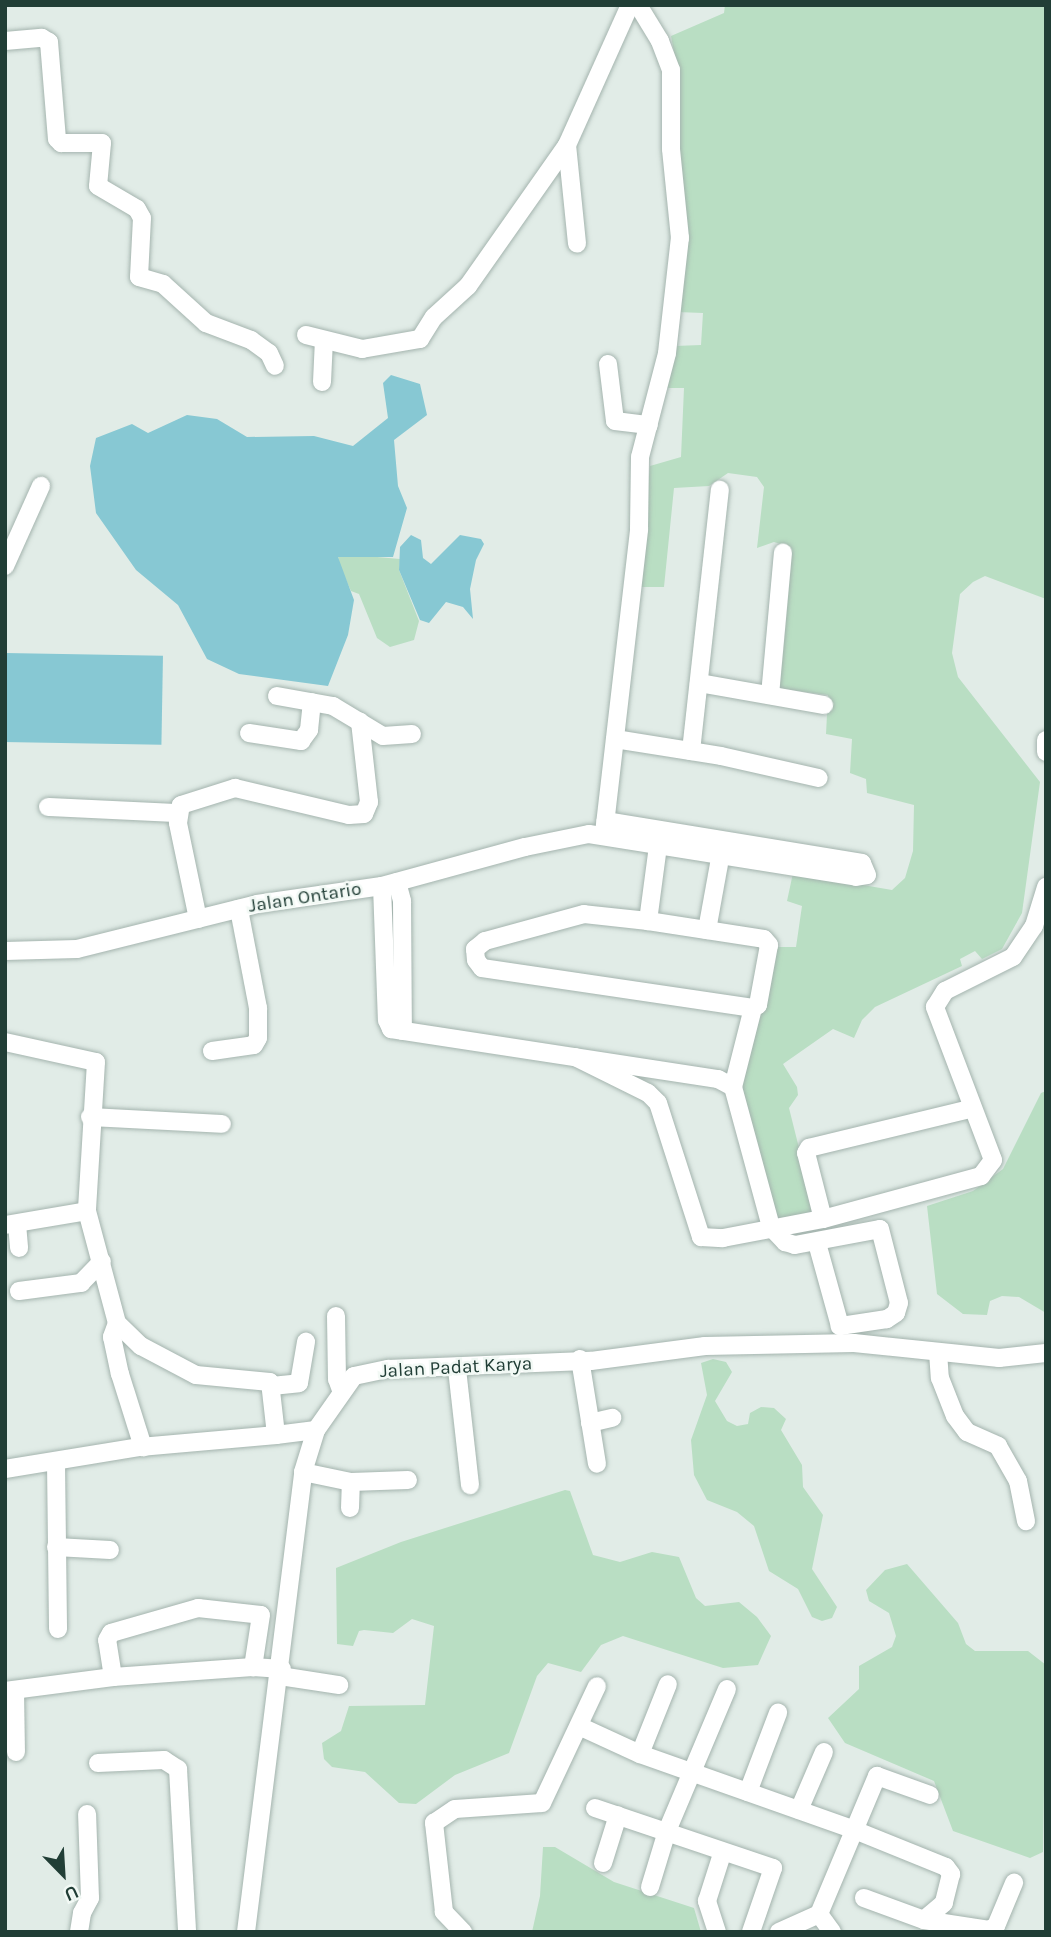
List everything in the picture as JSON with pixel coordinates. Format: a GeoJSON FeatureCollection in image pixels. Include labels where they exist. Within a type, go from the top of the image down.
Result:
{"type":"FeatureCollection","features":[{"type":"Feature","properties":{"kind":"street"},"geometry":{"type":"LineString","coordinates":[[306,335],[362,349],[420,339],[434,317],[468,286],[567,145],[630,5]]}},
{"type":"Feature","properties":{"kind":"street"},"geometry":{"type":"LineString","coordinates":[[604,828],[639,529],[639,473],[667,353],[680,238],[671,149],[671,70],[660,41],[638,5]]}},
{"type":"Feature","properties":{"kind":"street"},"geometry":{"type":"LineString","coordinates":[[5,41],[48,41],[57,137],[61,143],[102,143],[97,186],[137,209],[142,218],[139,277],[163,284],[206,323],[262,348],[275,366]]}},
{"type":"Feature","properties":{"kind":"street"},"geometry":{"type":"LineString","coordinates":[[567,145],[577,243]]}},
{"type":"Feature","properties":{"kind":"street"},"geometry":{"type":"LineString","coordinates":[[322,382],[324,340]]}},
{"type":"Feature","properties":{"kind":"street"},"geometry":{"type":"LineString","coordinates":[[608,364],[615,421],[649,425]]}},
{"type":"Feature","properties":{"kind":"street"},"geometry":{"type":"LineString","coordinates":[[5,566],[41,486]]}},
{"type":"Feature","properties":{"kind":"street"},"geometry":{"type":"LineString","coordinates":[[691,751],[720,490]]}},
{"type":"Feature","properties":{"kind":"street"},"geometry":{"type":"LineString","coordinates":[[770,695],[783,553]]}},
{"type":"Feature","properties":{"kind":"street"},"geometry":{"type":"LineString","coordinates":[[699,683],[824,705]]}},
{"type":"Feature","properties":{"kind":"street"},"geometry":{"type":"LineString","coordinates":[[277,696],[333,706],[383,736],[412,734]]}},
{"type":"Feature","properties":{"kind":"street"},"geometry":{"type":"LineString","coordinates":[[249,733],[301,741],[309,730],[312,702]]}},
{"type":"Feature","properties":{"kind":"street"},"geometry":{"type":"LineString","coordinates":[[48,807],[177,813],[192,798],[235,788],[349,815],[364,814],[369,802],[360,722]]}},
{"type":"Feature","properties":{"kind":"street"},"geometry":{"type":"LineString","coordinates":[[615,739],[691,751],[819,778]]}},
{"type":"Feature","properties":{"kind":"street"},"geometry":{"type":"LineString","coordinates":[[1046,740],[1046,752]]}},
{"type":"Feature","properties":{"kind":"street"},"geometry":{"type":"LineString","coordinates":[[177,813],[198,919]]}},
{"type":"Feature","properties":{"kind":"street"},"geometry":{"type":"LineString","coordinates":[[604,828],[658,846],[721,846],[856,877],[867,875],[862,863],[721,846],[604,828]]}},
{"type":"Feature","properties":{"kind":"street","name":"Jalan Ontario"},"geometry":{"type":"LineString","coordinates":[[5,951],[77,949],[239,909],[389,884],[525,846],[604,828]]}},
{"type":"Feature","properties":{"kind":"street"},"geometry":{"type":"LineString","coordinates":[[648,921],[658,846]]}},
{"type":"Feature","properties":{"kind":"street"},"geometry":{"type":"LineString","coordinates":[[707,930],[721,846]]}},
{"type":"Feature","properties":{"kind":"street"},"geometry":{"type":"LineString","coordinates":[[389,884],[387,1020],[391,1028],[718,1079],[733,1087]]}},
{"type":"Feature","properties":{"kind":"street"},"geometry":{"type":"LineString","coordinates":[[575,1057],[648,1093],[658,1103],[701,1237],[723,1238],[822,1219],[988,1172],[993,1160],[970,1110],[973,1098],[935,1007],[945,991],[1013,957],[1034,926],[1046,887]]}},
{"type":"Feature","properties":{"kind":"street"},"geometry":{"type":"LineString","coordinates":[[212,1051],[254,1045],[258,1038],[258,1008],[239,909]]}},
{"type":"Feature","properties":{"kind":"street"},"geometry":{"type":"LineString","coordinates":[[584,914],[648,921],[767,942],[758,1005],[753,1008],[482,968],[476,961],[475,949],[485,941],[584,914]]}},
{"type":"Feature","properties":{"kind":"street"},"geometry":{"type":"LineString","coordinates":[[753,1008],[733,1087],[771,1227],[791,1245],[817,1243],[880,1229],[899,1303],[896,1313],[887,1319],[840,1326],[817,1243]]}},
{"type":"Feature","properties":{"kind":"street"},"geometry":{"type":"LineString","coordinates":[[5,1042],[96,1062],[90,1117],[87,1211],[117,1323],[141,1346],[196,1375],[244,1378],[272,1386],[299,1383],[306,1342]]}},
{"type":"Feature","properties":{"kind":"street"},"geometry":{"type":"LineString","coordinates":[[822,1219],[806,1153],[809,1148],[970,1110]]}},
{"type":"Feature","properties":{"kind":"street"},"geometry":{"type":"LineString","coordinates":[[90,1117],[222,1124]]}},
{"type":"Feature","properties":{"kind":"street"},"geometry":{"type":"LineString","coordinates":[[19,1248],[11,1225],[87,1211]]}},
{"type":"Feature","properties":{"kind":"street"},"geometry":{"type":"LineString","coordinates":[[19,1291],[81,1283],[102,1261]]}},
{"type":"Feature","properties":{"kind":"street"},"geometry":{"type":"LineString","coordinates":[[337,1315],[337,1379],[341,1390]]}},
{"type":"Feature","properties":{"kind":"street"},"geometry":{"type":"LineString","coordinates":[[117,1323],[112,1337],[120,1374],[143,1447]]}},
{"type":"Feature","properties":{"kind":"street","name":"Jalan Padat Karya"},"geometry":{"type":"LineString","coordinates":[[246,1932],[265,1764],[281,1672],[285,1616],[303,1472],[316,1430],[341,1390],[354,1376],[372,1371],[580,1359],[705,1346],[820,1343],[999,1358],[1046,1353]]}},
{"type":"Feature","properties":{"kind":"street"},"geometry":{"type":"LineString","coordinates":[[938,1352],[940,1378],[955,1416],[967,1432],[998,1446],[1018,1481],[1026,1521]]}},
{"type":"Feature","properties":{"kind":"street"},"geometry":{"type":"LineString","coordinates":[[580,1359],[597,1464]]}},
{"type":"Feature","properties":{"kind":"street"},"geometry":{"type":"LineString","coordinates":[[457,1368],[470,1485]]}},
{"type":"Feature","properties":{"kind":"street"},"geometry":{"type":"LineString","coordinates":[[272,1386],[276,1435]]}},
{"type":"Feature","properties":{"kind":"street"},"geometry":{"type":"LineString","coordinates":[[590,1423],[612,1418]]}},
{"type":"Feature","properties":{"kind":"street"},"geometry":{"type":"LineString","coordinates":[[5,1469],[143,1447],[316,1430]]}},
{"type":"Feature","properties":{"kind":"street"},"geometry":{"type":"LineString","coordinates":[[56,1462],[58,1629]]}},
{"type":"Feature","properties":{"kind":"street"},"geometry":{"type":"LineString","coordinates":[[303,1472],[351,1482],[408,1480]]}},
{"type":"Feature","properties":{"kind":"street"},"geometry":{"type":"LineString","coordinates":[[350,1508],[351,1482]]}},
{"type":"Feature","properties":{"kind":"street"},"geometry":{"type":"LineString","coordinates":[[56,1547],[110,1550]]}},
{"type":"Feature","properties":{"kind":"street"},"geometry":{"type":"LineString","coordinates":[[113,1677],[107,1640],[116,1630],[198,1608],[285,1616]]}},
{"type":"Feature","properties":{"kind":"street"},"geometry":{"type":"LineString","coordinates":[[253,1667],[261,1615]]}},
{"type":"Feature","properties":{"kind":"street"},"geometry":{"type":"LineString","coordinates":[[16,1752],[10,1691],[113,1677],[253,1667],[339,1685]]}},
{"type":"Feature","properties":{"kind":"street"},"geometry":{"type":"LineString","coordinates":[[640,1754],[668,1684]]}},
{"type":"Feature","properties":{"kind":"street"},"geometry":{"type":"LineString","coordinates":[[463,1932],[444,1912],[434,1823],[455,1809],[542,1803],[597,1686]]}},
{"type":"Feature","properties":{"kind":"street"},"geometry":{"type":"LineString","coordinates":[[650,1887],[690,1770],[727,1689]]}},
{"type":"Feature","properties":{"kind":"street"},"geometry":{"type":"LineString","coordinates":[[748,1792],[778,1713]]}},
{"type":"Feature","properties":{"kind":"street"},"geometry":{"type":"LineString","coordinates":[[579,1726],[640,1754],[852,1829],[946,1867],[951,1874],[944,1903],[924,1920]]}},
{"type":"Feature","properties":{"kind":"street"},"geometry":{"type":"LineString","coordinates":[[799,1810],[824,1752]]}},
{"type":"Feature","properties":{"kind":"street"},"geometry":{"type":"LineString","coordinates":[[98,1763],[164,1760],[178,1769],[187,1932]]}},
{"type":"Feature","properties":{"kind":"street"},"geometry":{"type":"LineString","coordinates":[[779,1932],[819,1914],[852,1829],[877,1776],[930,1795]]}},
{"type":"Feature","properties":{"kind":"street"},"geometry":{"type":"LineString","coordinates":[[595,1808],[774,1870],[751,1932]]}},
{"type":"Feature","properties":{"kind":"street"},"geometry":{"type":"LineString","coordinates":[[79,1932],[82,1913],[90,1898],[87,1815]]}},
{"type":"Feature","properties":{"kind":"street"},"geometry":{"type":"LineString","coordinates":[[603,1863],[618,1815]]}},
{"type":"Feature","properties":{"kind":"street"},"geometry":{"type":"LineString","coordinates":[[717,1932],[707,1901],[723,1851]]}},
{"type":"Feature","properties":{"kind":"street"},"geometry":{"type":"LineString","coordinates":[[864,1898],[924,1920],[989,1930],[996,1926],[1014,1883]]}},
{"type":"Feature","properties":{"kind":"street"},"geometry":{"type":"LineString","coordinates":[[819,1914],[832,1932]]}},
{"type":"Feature","properties":{"kind":"green space"},"geometry":{"type":"Polygon","coordinates":[[[725,5],[1046,5],[1046,599],[985,576],[973,582],[960,594],[952,653],[958,677],[1040,782],[1022,913],[1002,949],[982,959],[975,951],[960,959],[962,966],[875,1007],[862,1020],[854,1038],[833,1029],[783,1064],[797,1087],[798,1095],[789,1108],[815,1212],[777,1219],[740,1079],[776,947],[796,947],[802,906],[787,901],[793,873],[892,890],[905,878],[913,851],[914,805],[867,793],[866,779],[850,773],[852,739],[826,734],[828,695],[776,688],[790,547],[774,542],[757,548],[764,487],[757,477],[728,473],[709,486],[674,488],[664,587],[638,587],[650,466],[681,457],[684,388],[667,388],[675,346],[701,345],[703,313],[677,312],[675,57],[671,36],[724,13],[725,5]]]}},
{"type":"Feature","properties":{"kind":"green space"},"geometry":{"type":"Polygon","coordinates":[[[343,554],[400,559],[399,570],[419,621],[414,640],[390,647],[377,638],[359,594],[351,591],[339,564],[338,556],[343,554]]]}},
{"type":"Feature","properties":{"kind":"green space"},"geometry":{"type":"Polygon","coordinates":[[[1046,1091],[1046,1313],[1019,1297],[1002,1296],[990,1301],[987,1315],[963,1314],[937,1294],[927,1206],[973,1191],[1003,1169],[1041,1093],[1046,1091]]]}},
{"type":"Feature","properties":{"kind":"green space"},"geometry":{"type":"Polygon","coordinates":[[[713,1359],[726,1362],[732,1372],[715,1401],[727,1421],[737,1426],[748,1424],[750,1413],[761,1407],[774,1408],[786,1419],[781,1430],[802,1465],[803,1487],[823,1515],[812,1569],[837,1607],[832,1618],[822,1621],[812,1617],[798,1589],[769,1571],[754,1526],[737,1512],[707,1500],[694,1475],[691,1440],[707,1395],[701,1363],[713,1359]]]}},
{"type":"Feature","properties":{"kind":"green space"},"geometry":{"type":"Polygon","coordinates":[[[565,1490],[570,1491],[593,1555],[620,1562],[652,1552],[679,1557],[696,1598],[705,1606],[739,1602],[757,1617],[771,1636],[758,1665],[723,1668],[623,1636],[601,1645],[581,1672],[548,1663],[537,1676],[509,1753],[455,1775],[416,1804],[399,1803],[365,1772],[332,1767],[324,1759],[322,1743],[341,1731],[349,1706],[425,1705],[434,1626],[412,1619],[393,1633],[364,1630],[359,1631],[353,1646],[337,1644],[336,1568],[401,1542],[565,1490]]]}},
{"type":"Feature","properties":{"kind":"green space"},"geometry":{"type":"Polygon","coordinates":[[[907,1564],[958,1623],[966,1644],[975,1651],[1028,1651],[1046,1665],[1043,1852],[1030,1858],[953,1831],[934,1781],[845,1743],[828,1718],[859,1689],[859,1666],[892,1647],[896,1636],[889,1613],[869,1601],[866,1590],[885,1570],[907,1564]]]}},
{"type":"Feature","properties":{"kind":"green space"},"geometry":{"type":"Polygon","coordinates":[[[543,1847],[555,1847],[614,1882],[694,1908],[701,1932],[532,1932],[540,1896],[543,1847]]]}},
{"type":"Feature","properties":{"kind":"water"},"geometry":{"type":"Polygon","coordinates":[[[391,375],[420,384],[427,415],[394,440],[398,486],[407,508],[393,557],[338,557],[354,600],[348,635],[328,686],[239,674],[207,659],[178,605],[136,570],[96,513],[90,466],[96,438],[132,424],[148,433],[187,415],[217,419],[247,437],[314,436],[353,446],[388,418],[383,383],[391,375]]]}},
{"type":"Feature","properties":{"kind":"water"},"geometry":{"type":"Polygon","coordinates":[[[411,535],[421,540],[423,558],[431,564],[460,535],[481,539],[484,544],[476,560],[470,589],[473,619],[463,607],[446,602],[429,623],[420,620],[399,570],[400,547],[411,535]]]}},
{"type":"Feature","properties":{"kind":"water"},"geometry":{"type":"Polygon","coordinates":[[[5,653],[163,656],[161,745],[5,742],[5,653]]]}}]}
